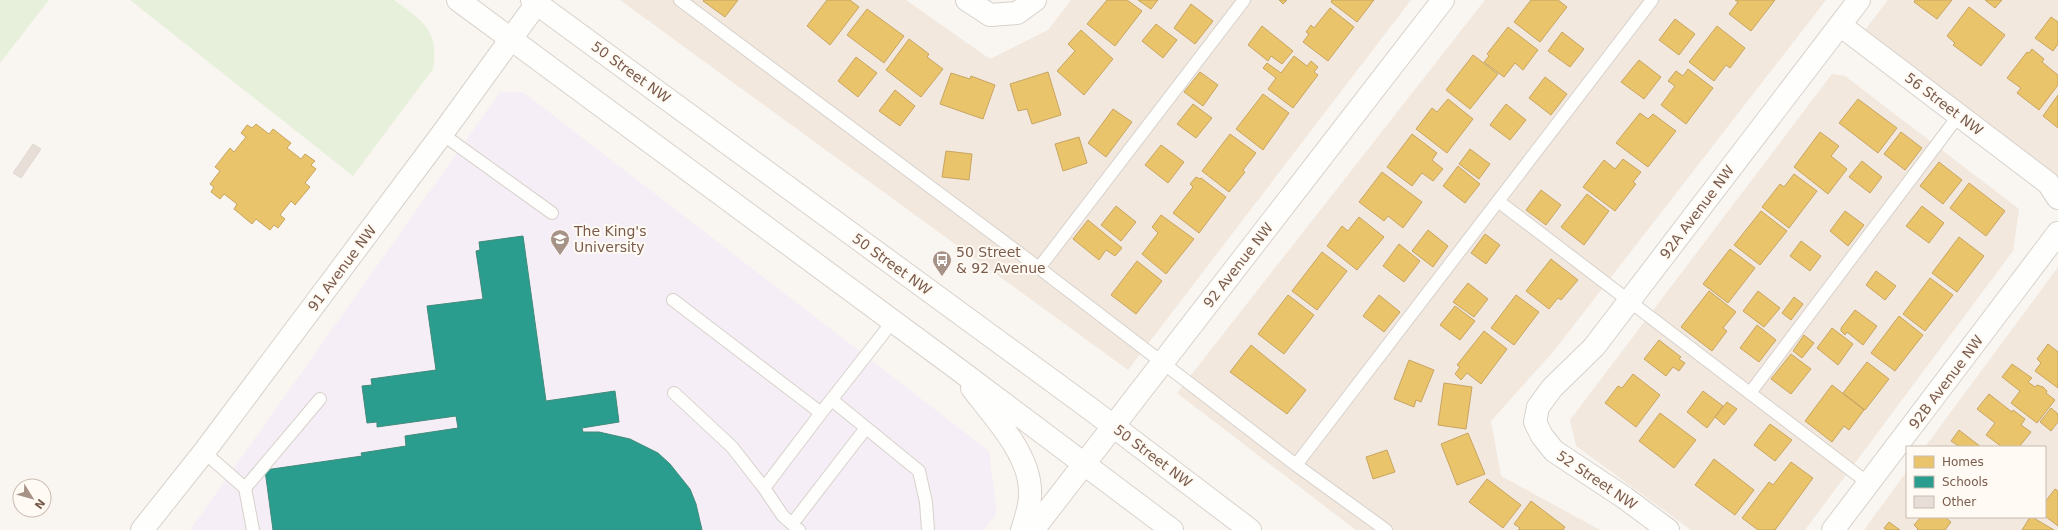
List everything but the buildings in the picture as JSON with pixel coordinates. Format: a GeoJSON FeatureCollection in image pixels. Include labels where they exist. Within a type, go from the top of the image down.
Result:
{"type":"FeatureCollection","features":[{"type":"Feature","properties":{"kind":"street"},"geometry":{"type":"LineString","coordinates":[[458,0],[955,366],[1172,530]]}},
{"type":"Feature","properties":{"kind":"street"},"geometry":{"type":"LineString","coordinates":[[967,0],[990,15],[1017,13],[1035,0]]}},
{"type":"Feature","properties":{"kind":"street","name":"92 Avenue NW"},"geometry":{"type":"LineString","coordinates":[[1033,530],[1443,0]]}},
{"type":"Feature","properties":{"kind":"street","name":"92A Avenue NW"},"geometry":{"type":"LineString","coordinates":[[1535,422],[1538,407],[1552,388],[1594,347],[1859,0]]}},
{"type":"Feature","properties":{"kind":"street","name":"91 Avenue NW"},"geometry":{"type":"LineString","coordinates":[[142,530],[204,452],[442,134],[535,2]]}},
{"type":"Feature","properties":{"kind":"street","name":"50 Street NW"},"geometry":{"type":"LineString","coordinates":[[535,2],[1113,426],[1250,530]]}},
{"type":"Feature","properties":{"kind":"street","name":"56 Street NW"},"geometry":{"type":"LineString","coordinates":[[1840,25],[1959,115],[2053,191]]}},
{"type":"Feature","properties":{"kind":"street","name":"92B Avenue NW"},"geometry":{"type":"LineString","coordinates":[[1833,530],[2058,233]]}},
{"type":"Feature","properties":{"kind":"street"},"geometry":{"type":"LineString","coordinates":[[955,366],[1008,435],[1028,471],[1031,491],[1028,514],[1022,530]]}},
{"type":"Feature","properties":{"kind":"street","name":"52 Street NW"},"geometry":{"type":"LineString","coordinates":[[1535,422],[1542,436],[1554,451],[1625,498],[1668,530]]}},
{"type":"Feature","properties":{"kind":"lane"},"geometry":{"type":"LineString","coordinates":[[680,0],[1039,268],[1296,465],[1386,530]]}},
{"type":"Feature","properties":{"kind":"lane"},"geometry":{"type":"LineString","coordinates":[[1296,465],[1652,0]]}},
{"type":"Feature","properties":{"kind":"lane"},"geometry":{"type":"LineString","coordinates":[[1039,268],[1243,1]]}},
{"type":"Feature","properties":{"kind":"lane"},"geometry":{"type":"LineString","coordinates":[[1750,393],[1959,115]]}},
{"type":"Feature","properties":{"kind":"lane"},"geometry":{"type":"LineString","coordinates":[[442,134],[552,213]]}},
{"type":"Feature","properties":{"kind":"lane"},"geometry":{"type":"LineString","coordinates":[[1498,201],[1868,483]]}},
{"type":"Feature","properties":{"kind":"lane"},"geometry":{"type":"LineString","coordinates":[[673,300],[821,413]]}},
{"type":"Feature","properties":{"kind":"lane"},"geometry":{"type":"LineString","coordinates":[[764,488],[894,321]]}},
{"type":"Feature","properties":{"kind":"lane"},"geometry":{"type":"LineString","coordinates":[[674,393],[732,447],[764,488],[783,516],[796,527],[866,428]]}},
{"type":"Feature","properties":{"kind":"lane"},"geometry":{"type":"LineString","coordinates":[[245,488],[320,399]]}},
{"type":"Feature","properties":{"kind":"lane"},"geometry":{"type":"LineString","coordinates":[[832,400],[919,471],[926,502],[928,530]]}},
{"type":"Feature","properties":{"kind":"lane"},"geometry":{"type":"LineString","coordinates":[[204,452],[245,488],[253,530]]}},
{"type":"Feature","properties":{"kind":"shaded area"},"geometry":{"type":"Polygon","coordinates":[[[620,0],[906,0],[990,59],[1048,30],[1071,0],[1411,0],[1128,370],[620,0]]]}},
{"type":"Feature","properties":{"kind":"shaded area"},"geometry":{"type":"Polygon","coordinates":[[[1485,0],[1826,0],[1553,352],[1491,421],[1501,476],[1600,530],[1356,530],[1177,393],[1485,0]]]}},
{"type":"Feature","properties":{"kind":"shaded area"},"geometry":{"type":"Polygon","coordinates":[[[1888,0],[2058,0],[2058,181],[1865,30],[1888,0]]]}},
{"type":"Feature","properties":{"kind":"shaded area"},"geometry":{"type":"Polygon","coordinates":[[[1832,74],[1845,76],[2019,209],[2013,251],[1805,530],[1691,530],[1576,446],[1570,420],[1832,74]]]}},
{"type":"Feature","properties":{"kind":"shaded area","name":"The King's University"},"geometry":{"type":"Polygon","coordinates":[[[500,92],[523,92],[989,451],[997,513],[984,530],[190,530],[500,92]]]}},
{"type":"Feature","properties":{"kind":"shaded area"},"geometry":{"type":"Polygon","coordinates":[[[2058,267],[2058,530],[1864,530],[1906,472],[1906,518],[2046,518],[2046,446],[1926,446],[2058,267]]]}},
{"type":"Feature","properties":{"kind":"green space"},"geometry":{"type":"Polygon","coordinates":[[[0,0],[49,0],[0,63],[0,0]]]}},
{"type":"Feature","properties":{"kind":"green space"},"geometry":{"type":"Polygon","coordinates":[[[130,0],[394,0],[413,14],[427,28],[434,45],[433,69],[353,176],[130,0]]]}},
{"type":"Feature","properties":{"kind":"place","name":"The King's University"},"geometry":{"type":"Point","coordinates":[560,256]}},
{"type":"Feature","properties":{"kind":"place","name":"50 Street & 92 Avenue"},"geometry":{"type":"Point","coordinates":[942,277]}}]}
